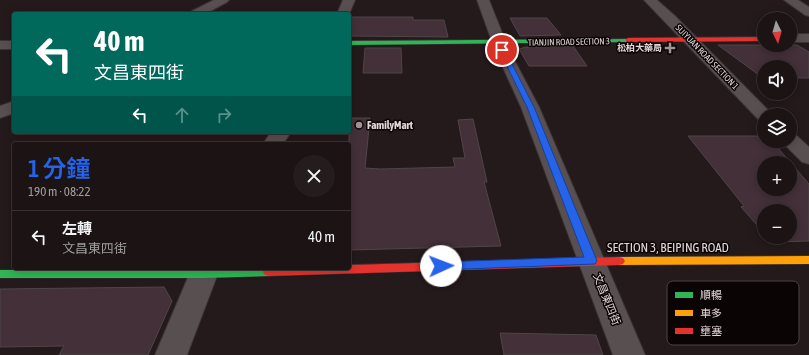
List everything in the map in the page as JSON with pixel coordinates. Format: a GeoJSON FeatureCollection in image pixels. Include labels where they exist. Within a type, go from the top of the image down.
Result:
{"type":"FeatureCollection","features":[{"type":"Feature","properties":{"kind":"street"},"geometry":{"type":"LineString","coordinates":[[200,12],[223,0]]}},
{"type":"Feature","properties":{"kind":"street"},"geometry":{"type":"LineString","coordinates":[[344,12],[350,0]]}},
{"type":"Feature","properties":{"kind":"street","name":"文昌東四街"},"geometry":{"type":"LineString","coordinates":[[483,0],[499,42],[530,107],[629,355]]}},
{"type":"Feature","properties":{"kind":"street","name":"SUIYUAN ROAD SECTION 1"},"geometry":{"type":"LineString","coordinates":[[650,0],[757,108]]}},
{"type":"Feature","properties":{"kind":"street"},"geometry":{"type":"LineString","coordinates":[[790,0],[809,12]]}},
{"type":"Feature","properties":{"kind":"street"},"geometry":{"type":"LineString","coordinates":[[797,38],[809,38]]}},
{"type":"Feature","properties":{"kind":"street","name":"TIANJIN ROAD SECTION 3"},"geometry":{"type":"LineString","coordinates":[[351,43],[757,39]]}},
{"type":"Feature","properties":{"kind":"street"},"geometry":{"type":"LineString","coordinates":[[0,45],[12,45]]}},
{"type":"Feature","properties":{"kind":"street"},"geometry":{"type":"LineString","coordinates":[[0,113],[12,107]]}},
{"type":"Feature","properties":{"kind":"street"},"geometry":{"type":"LineString","coordinates":[[797,147],[809,158]]}},
{"type":"Feature","properties":{"kind":"street","name":"SECTION 3, BEIPING ROAD"},"geometry":{"type":"LineString","coordinates":[[351,267],[591,261],[809,260]]}},
{"type":"Feature","properties":{"kind":"street","name":"SECTION 3, BEIPING ROAD"},"geometry":{"type":"LineString","coordinates":[[0,274],[243,270]]}},
{"type":"Feature","properties":{"kind":"street"},"geometry":{"type":"LineString","coordinates":[[171,355],[204,271]]}},
{"type":"Feature","properties":{"kind":"building"},"geometry":{"type":"Polygon","coordinates":[[[351,17],[413,17],[413,20],[444,20],[448,37],[351,36],[351,17]]]}},
{"type":"Feature","properties":{"kind":"building"},"geometry":{"type":"Polygon","coordinates":[[[510,18],[547,18],[561,35],[520,36],[510,18]]]}},
{"type":"Feature","properties":{"kind":"building"},"geometry":{"type":"Polygon","coordinates":[[[718,45],[757,45],[757,52],[797,52],[797,45],[809,52],[809,78],[797,78],[797,60],[757,60],[757,74],[718,45]]]}},
{"type":"Feature","properties":{"kind":"building"},"geometry":{"type":"Polygon","coordinates":[[[573,46],[587,66],[529,66],[519,49],[526,47],[573,46]]]}},
{"type":"Feature","properties":{"kind":"building"},"geometry":{"type":"Polygon","coordinates":[[[365,48],[401,48],[402,73],[363,73],[365,48]]]}},
{"type":"Feature","properties":{"kind":"building"},"geometry":{"type":"Polygon","coordinates":[[[351,118],[370,118],[365,168],[455,167],[453,158],[465,158],[458,120],[473,119],[487,182],[484,182],[501,246],[351,250],[351,142],[349,142],[349,134],[351,134],[351,118]]]}},
{"type":"Feature","properties":{"kind":"building"},"geometry":{"type":"Polygon","coordinates":[[[688,136],[757,136],[757,148],[778,148],[785,156],[757,156],[757,196],[797,196],[797,170],[809,184],[809,241],[797,241],[797,204],[757,204],[757,225],[741,207],[744,206],[688,136]]]}},
{"type":"Feature","properties":{"kind":"building"},"geometry":{"type":"Polygon","coordinates":[[[164,287],[172,301],[148,355],[59,355],[64,346],[0,347],[0,289],[164,287]]]}},
{"type":"Feature","properties":{"kind":"building"},"geometry":{"type":"Polygon","coordinates":[[[500,333],[596,335],[603,355],[504,355],[500,333]]]}},
{"type":"Feature","properties":{"kind":"traffic: fast"},"geometry":{"type":"LineString","coordinates":[[351,43],[628,40]]}},
{"type":"Feature","properties":{"kind":"traffic: fast"},"geometry":{"type":"LineString","coordinates":[[0,274],[203,274],[269,272]]}},
{"type":"Feature","properties":{"kind":"traffic: slow"},"geometry":{"type":"LineString","coordinates":[[619,261],[809,260]]}},
{"type":"Feature","properties":{"kind":"traffic: jam"},"geometry":{"type":"LineString","coordinates":[[628,40],[757,39]]}},
{"type":"Feature","properties":{"kind":"traffic: jam"},"geometry":{"type":"LineString","coordinates":[[351,269],[619,261]]}},
{"type":"Feature","properties":{"kind":"traffic: jam"},"geometry":{"type":"LineString","coordinates":[[269,272],[333,270]]}},
{"type":"Feature","properties":{"kind":"place","name":"松柏大藥局"},"geometry":{"type":"Point","coordinates":[670,48]}},
{"type":"Feature","properties":{"kind":"place","name":"FamilyMart"},"geometry":{"type":"Point","coordinates":[359,125]}},
{"type":"Feature","properties":{"kind":"route"},"geometry":{"type":"LineString","coordinates":[[441,266],[591,261],[530,107],[502,50]]}}]}
